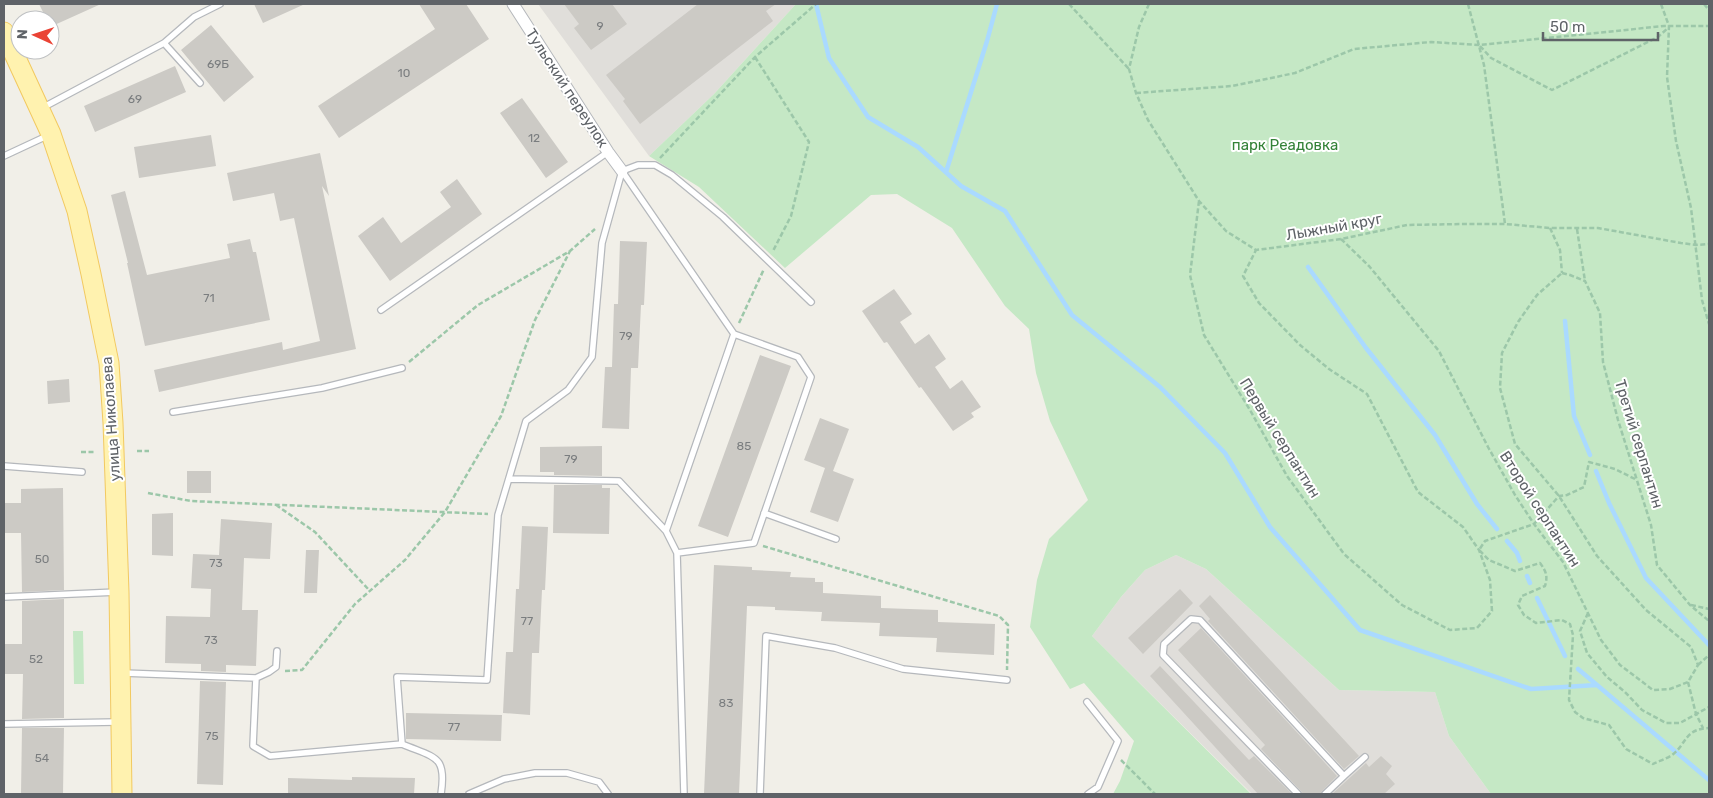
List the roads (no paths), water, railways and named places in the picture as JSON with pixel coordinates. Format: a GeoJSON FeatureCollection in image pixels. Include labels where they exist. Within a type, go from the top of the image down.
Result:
{"type":"FeatureCollection","features":[{"type":"Feature","properties":{"kind":"main road","name":"улица Николаева"},"geometry":{"type":"LineString","coordinates":[[4,32],[51,134],[77,211],[92,274],[109,363],[120,592],[122,794]]}},
{"type":"Feature","properties":{"kind":"street","name":"Тульский переулок"},"geometry":{"type":"LineString","coordinates":[[513,4],[622,171]]}},
{"type":"Feature","properties":{"kind":"lane"},"geometry":{"type":"LineString","coordinates":[[40,109],[164,43],[194,18],[220,4]]}},
{"type":"Feature","properties":{"kind":"lane"},"geometry":{"type":"LineString","coordinates":[[164,43],[200,83]]}},
{"type":"Feature","properties":{"kind":"lane"},"geometry":{"type":"LineString","coordinates":[[4,156],[51,134]]}},
{"type":"Feature","properties":{"kind":"lane"},"geometry":{"type":"LineString","coordinates":[[381,310],[608,152]]}},
{"type":"Feature","properties":{"kind":"lane"},"geometry":{"type":"LineString","coordinates":[[622,171],[638,165],[655,165],[672,175],[716,211],[811,302]]}},
{"type":"Feature","properties":{"kind":"lane"},"geometry":{"type":"LineString","coordinates":[[402,744],[397,678],[487,680],[498,514],[526,421],[568,390],[592,357],[602,243],[622,171]]}},
{"type":"Feature","properties":{"kind":"lane"},"geometry":{"type":"LineString","coordinates":[[622,171],[734,334],[798,357],[811,377],[754,543],[677,553]]}},
{"type":"Feature","properties":{"kind":"lane"},"geometry":{"type":"LineString","coordinates":[[666,531],[734,334]]}},
{"type":"Feature","properties":{"kind":"lane"},"geometry":{"type":"LineString","coordinates":[[173,412],[322,388],[402,368]]}},
{"type":"Feature","properties":{"kind":"lane"},"geometry":{"type":"LineString","coordinates":[[4,466],[82,472]]}},
{"type":"Feature","properties":{"kind":"lane"},"geometry":{"type":"LineString","coordinates":[[509,479],[620,481],[666,531],[677,553],[684,794]]}},
{"type":"Feature","properties":{"kind":"lane"},"geometry":{"type":"LineString","coordinates":[[764,513],[836,539]]}},
{"type":"Feature","properties":{"kind":"lane"},"geometry":{"type":"LineString","coordinates":[[4,596],[120,592]]}},
{"type":"Feature","properties":{"kind":"lane"},"geometry":{"type":"LineString","coordinates":[[1298,794],[1163,655],[1164,644],[1191,619],[1200,620],[1344,776]]}},
{"type":"Feature","properties":{"kind":"lane"},"geometry":{"type":"LineString","coordinates":[[760,794],[766,636],[835,648],[903,669],[1007,680]]}},
{"type":"Feature","properties":{"kind":"lane"},"geometry":{"type":"LineString","coordinates":[[121,673],[256,678],[269,672],[276,666],[277,651]]}},
{"type":"Feature","properties":{"kind":"lane"},"geometry":{"type":"LineString","coordinates":[[256,678],[253,746],[270,756],[402,744],[440,762],[443,778],[441,794]]}},
{"type":"Feature","properties":{"kind":"lane"},"geometry":{"type":"LineString","coordinates":[[1087,702],[1118,741],[1098,787],[1088,794]]}},
{"type":"Feature","properties":{"kind":"lane"},"geometry":{"type":"LineString","coordinates":[[4,724],[122,722]]}},
{"type":"Feature","properties":{"kind":"lane"},"geometry":{"type":"LineString","coordinates":[[1325,794],[1365,757]]}},
{"type":"Feature","properties":{"kind":"lane"},"geometry":{"type":"LineString","coordinates":[[470,794],[504,779],[535,773],[567,773],[599,782],[608,794]]}},
{"type":"Feature","properties":{"kind":"waterway"},"geometry":{"type":"LineString","coordinates":[[816,4],[829,58],[868,117],[918,147],[961,186],[1005,211],[1072,315],[1160,387],[1225,453],[1270,527],[1360,630],[1531,689],[1597,685],[1709,780]]}},
{"type":"Feature","properties":{"kind":"waterway"},"geometry":{"type":"LineString","coordinates":[[946,172],[997,4]]}},
{"type":"Feature","properties":{"kind":"waterway"},"geometry":{"type":"LineString","coordinates":[[1308,267],[1366,348],[1435,435],[1477,504],[1497,529]]}},
{"type":"Feature","properties":{"kind":"waterway"},"geometry":{"type":"LineString","coordinates":[[1565,321],[1574,416],[1590,455]]}},
{"type":"Feature","properties":{"kind":"waterway"},"geometry":{"type":"LineString","coordinates":[[1596,471],[1609,503],[1646,578],[1709,645]]}},
{"type":"Feature","properties":{"kind":"waterway"},"geometry":{"type":"LineString","coordinates":[[1507,541],[1517,553],[1520,561]]}},
{"type":"Feature","properties":{"kind":"waterway"},"geometry":{"type":"LineString","coordinates":[[1527,576],[1530,583]]}},
{"type":"Feature","properties":{"kind":"waterway"},"geometry":{"type":"LineString","coordinates":[[1537,598],[1565,656]]}},
{"type":"Feature","properties":{"kind":"waterway"},"geometry":{"type":"LineString","coordinates":[[1578,669],[1597,685]]}},
{"type":"Feature","properties":{"kind":"park label","name":"парк Реадовка"},"geometry":{"type":"Point","coordinates":[1285,145]}}]}
